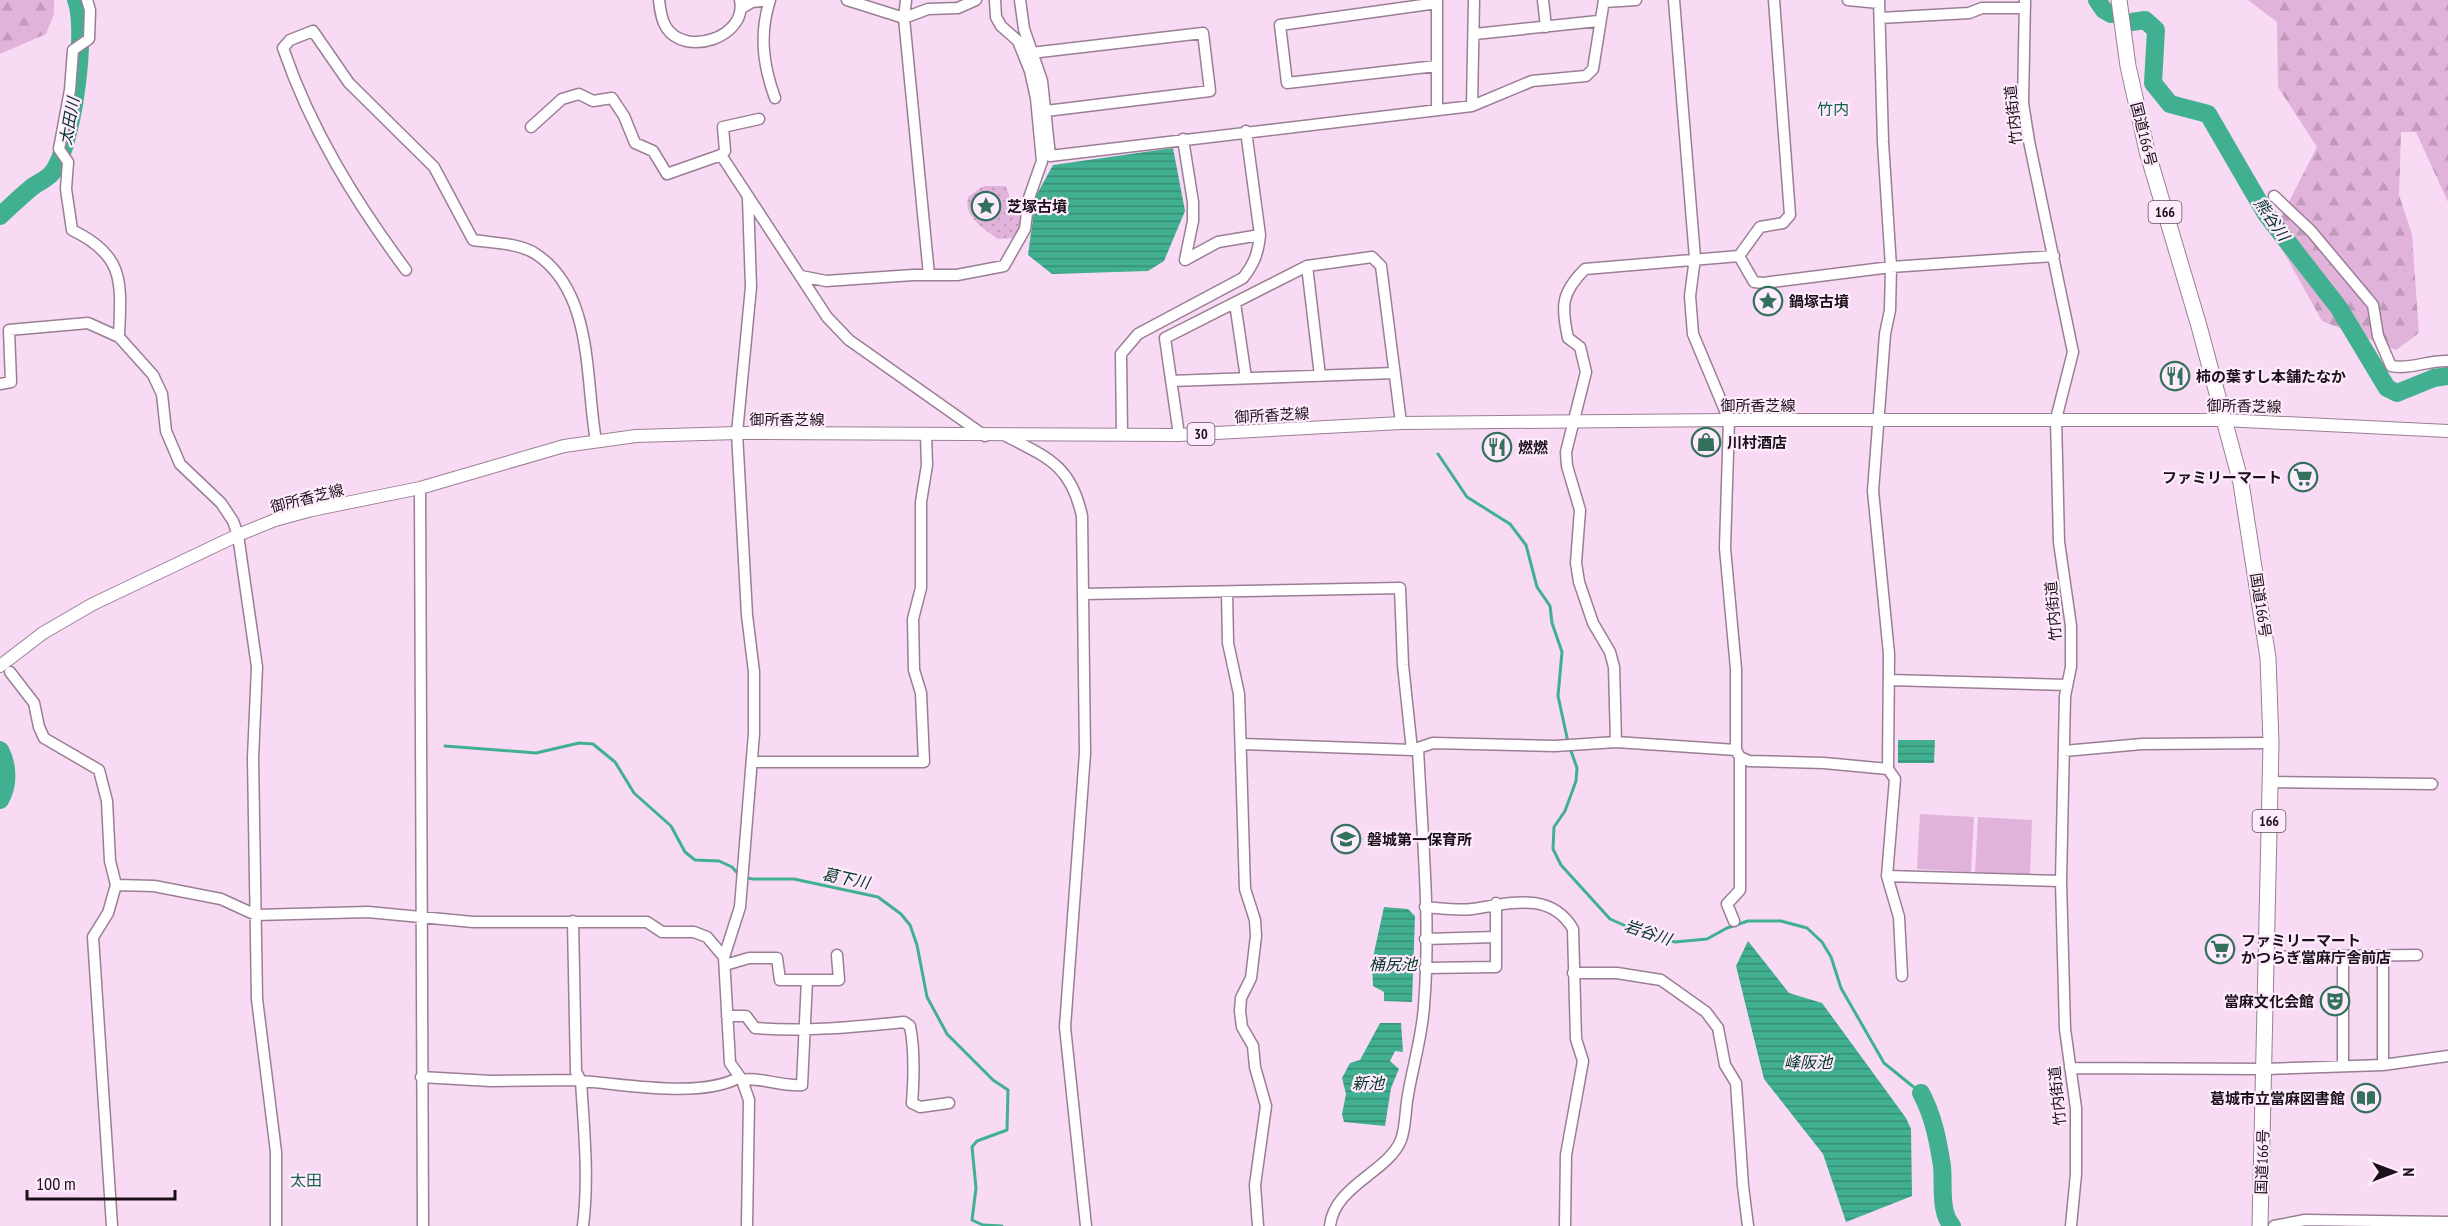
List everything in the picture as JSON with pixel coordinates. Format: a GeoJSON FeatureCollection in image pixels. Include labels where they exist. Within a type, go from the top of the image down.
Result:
{"type":"FeatureCollection","features":[{"type":"Feature","properties":{"kind":"highway","name":"国道166号"},"geometry":{"type":"LineString","coordinates":[[2119,0],[2128,66],[2147,151],[2199,326],[2241,483],[2265,631],[2271,782],[2260,1226]]}},
{"type":"Feature","properties":{"kind":"main road","name":"御所香芝線"},"geometry":{"type":"LineString","coordinates":[[5,669],[43,633],[93,604],[238,535],[312,510],[420,488],[564,446],[636,436],[736,433],[926,436],[1179,435],[1401,423],[1572,420],[2223,420],[2448,431]]}},
{"type":"Feature","properties":{"kind":"street"},"geometry":{"type":"LineString","coordinates":[[87,0],[90,9],[89,39],[73,50],[70,90],[59,150],[68,162],[66,189],[72,230],[106,250],[117,274],[120,297],[118,337]]}},
{"type":"Feature","properties":{"kind":"street"},"geometry":{"type":"LineString","coordinates":[[658,0],[667,28],[677,39],[700,41],[714,39],[734,28],[741,4],[770,0],[765,13],[764,52],[775,98]]}},
{"type":"Feature","properties":{"kind":"street"},"geometry":{"type":"LineString","coordinates":[[847,0],[904,18],[928,9],[958,8],[975,0]]}},
{"type":"Feature","properties":{"kind":"street"},"geometry":{"type":"LineString","coordinates":[[906,0],[904,18],[929,275]]}},
{"type":"Feature","properties":{"kind":"street"},"geometry":{"type":"LineString","coordinates":[[801,276],[826,281],[957,275],[1004,266],[1025,229],[1029,198],[1042,160],[1036,98],[1030,71],[1018,41],[1001,26],[996,17],[995,0]]}},
{"type":"Feature","properties":{"kind":"street"},"geometry":{"type":"LineString","coordinates":[[1020,0],[1024,29],[1042,81],[1050,156],[1473,105],[1532,81],[1586,76],[1593,69],[1598,21],[1604,1],[1636,0]]}},
{"type":"Feature","properties":{"kind":"street"},"geometry":{"type":"LineString","coordinates":[[1473,105],[1474,0]]}},
{"type":"Feature","properties":{"kind":"street"},"geometry":{"type":"LineString","coordinates":[[1543,0],[1546,27]]}},
{"type":"Feature","properties":{"kind":"street"},"geometry":{"type":"LineString","coordinates":[[1674,0],[1695,258],[1690,296],[1693,334],[1729,420],[1725,548],[1736,669],[1740,890],[1727,904],[1734,921]]}},
{"type":"Feature","properties":{"kind":"street"},"geometry":{"type":"LineString","coordinates":[[1739,256],[1760,227],[1783,223],[1790,215],[1774,0]]}},
{"type":"Feature","properties":{"kind":"street"},"geometry":{"type":"LineString","coordinates":[[1848,0],[1879,1],[1880,18],[1883,142],[1891,267],[1890,310],[1885,334],[1874,491],[1885,594],[1889,680],[1887,769],[1895,779],[1887,876],[1899,917],[1902,976]]}},
{"type":"Feature","properties":{"kind":"street"},"geometry":{"type":"LineString","coordinates":[[1436,66],[1287,83],[1280,25],[1437,2],[1437,108]]}},
{"type":"Feature","properties":{"kind":"street"},"geometry":{"type":"LineString","coordinates":[[1880,18],[1969,13],[1982,8],[2025,4]]}},
{"type":"Feature","properties":{"kind":"street","name":"竹内街道"},"geometry":{"type":"LineString","coordinates":[[2025,4],[2023,103],[2073,352],[2056,419],[2059,542],[2071,626],[2071,667],[2067,685],[2064,750],[2061,881],[2065,1029],[2076,1108],[2076,1174],[2071,1226]]}},
{"type":"Feature","properties":{"kind":"street"},"geometry":{"type":"LineString","coordinates":[[1475,34],[1598,21]]}},
{"type":"Feature","properties":{"kind":"street"},"geometry":{"type":"LineString","coordinates":[[406,270],[366,216],[320,137],[283,48],[290,40],[313,31],[320,38],[349,83],[434,167],[473,240],[525,249],[535,253],[568,286],[587,359],[596,441]]}},
{"type":"Feature","properties":{"kind":"street"},"geometry":{"type":"LineString","coordinates":[[1031,53],[1203,33],[1210,91],[1046,111]]}},
{"type":"Feature","properties":{"kind":"street"},"geometry":{"type":"LineString","coordinates":[[531,128],[562,99],[579,94],[593,101],[612,98],[624,116],[635,143],[653,151],[667,174],[722,155],[725,151],[723,127],[759,119]]}},
{"type":"Feature","properties":{"kind":"street"},"geometry":{"type":"LineString","coordinates":[[1122,434],[1121,354],[1126,345],[1137,334],[1243,278],[1254,264],[1259,252],[1260,235],[1245,131]]}},
{"type":"Feature","properties":{"kind":"street"},"geometry":{"type":"LineString","coordinates":[[1183,139],[1193,202],[1193,221],[1185,260],[1218,242],[1260,235]]}},
{"type":"Feature","properties":{"kind":"street"},"geometry":{"type":"LineString","coordinates":[[722,155],[827,317],[849,340],[985,436]]}},
{"type":"Feature","properties":{"kind":"street"},"geometry":{"type":"LineString","coordinates":[[2274,196],[2311,231],[2373,305],[2378,336],[2391,366],[2403,368],[2434,360],[2448,362]]}},
{"type":"Feature","properties":{"kind":"street"},"geometry":{"type":"LineString","coordinates":[[747,1226],[749,1100],[741,1079],[730,1063],[724,961],[740,906],[752,762],[754,672],[747,615],[736,433],[751,287],[748,198]]}},
{"type":"Feature","properties":{"kind":"street"},"geometry":{"type":"LineString","coordinates":[[1179,435],[1165,338],[1306,266],[1372,256],[1381,266],[1401,423]]}},
{"type":"Feature","properties":{"kind":"street"},"geometry":{"type":"LineString","coordinates":[[1616,742],[1614,667],[1610,652],[1593,623],[1579,582],[1576,563],[1580,510],[1567,466],[1566,452],[1572,420],[1586,372],[1580,347],[1568,338],[1563,301],[1569,285],[1586,269],[1739,256]]}},
{"type":"Feature","properties":{"kind":"street"},"geometry":{"type":"LineString","coordinates":[[1739,256],[1754,282],[1763,283],[1891,267],[2054,256]]}},
{"type":"Feature","properties":{"kind":"street"},"geometry":{"type":"LineString","coordinates":[[1306,266],[1320,376]]}},
{"type":"Feature","properties":{"kind":"street"},"geometry":{"type":"LineString","coordinates":[[1235,303],[1245,378]]}},
{"type":"Feature","properties":{"kind":"street"},"geometry":{"type":"LineString","coordinates":[[0,384],[11,382],[9,330],[88,323],[118,337],[153,375],[162,394],[165,425],[180,464],[221,502],[233,521],[238,535],[257,667],[253,758],[257,999],[276,1152],[276,1226]]}},
{"type":"Feature","properties":{"kind":"street"},"geometry":{"type":"LineString","coordinates":[[1171,381],[1394,373]]}},
{"type":"Feature","properties":{"kind":"street"},"geometry":{"type":"LineString","coordinates":[[752,762],[924,762],[921,693],[914,670],[913,620],[921,588],[921,502],[927,465],[926,436]]}},
{"type":"Feature","properties":{"kind":"street"},"geometry":{"type":"LineString","coordinates":[[1006,436],[1050,458],[1067,475],[1076,491],[1082,516],[1085,753],[1065,1027],[1086,1226]]}},
{"type":"Feature","properties":{"kind":"street"},"geometry":{"type":"LineString","coordinates":[[420,488],[423,1226]]}},
{"type":"Feature","properties":{"kind":"street"},"geometry":{"type":"LineString","coordinates":[[1083,594],[1400,588],[1403,664],[1415,749],[1425,907],[1425,968],[1421,1036],[1401,1139],[1395,1151],[1363,1178],[1340,1203],[1330,1226]]}},
{"type":"Feature","properties":{"kind":"street"},"geometry":{"type":"LineString","coordinates":[[1227,592],[1228,643],[1239,694],[1245,889],[1255,920],[1256,936],[1251,978],[1240,998],[1240,1011],[1242,1027],[1253,1046],[1255,1067],[1266,1106],[1255,1185],[1258,1226]]}},
{"type":"Feature","properties":{"kind":"street"},"geometry":{"type":"LineString","coordinates":[[5,669],[34,703],[44,738],[99,770],[107,801],[110,861],[116,885],[108,913],[93,937],[112,1226]]}},
{"type":"Feature","properties":{"kind":"street"},"geometry":{"type":"LineString","coordinates":[[1889,680],[2067,685]]}},
{"type":"Feature","properties":{"kind":"street"},"geometry":{"type":"LineString","coordinates":[[1241,744],[1415,749],[1433,743],[1554,746],[1616,742],[1738,754],[1749,760],[1824,763],[1887,769]]}},
{"type":"Feature","properties":{"kind":"street"},"geometry":{"type":"LineString","coordinates":[[2064,750],[2142,744],[2271,743]]}},
{"type":"Feature","properties":{"kind":"street"},"geometry":{"type":"LineString","coordinates":[[2271,782],[2432,783]]}},
{"type":"Feature","properties":{"kind":"street"},"geometry":{"type":"LineString","coordinates":[[1887,876],[2061,881]]}},
{"type":"Feature","properties":{"kind":"street"},"geometry":{"type":"LineString","coordinates":[[116,885],[154,886],[221,899],[256,915],[368,912],[473,922],[647,922],[662,932],[694,932],[707,937],[724,961]]}},
{"type":"Feature","properties":{"kind":"street"},"geometry":{"type":"LineString","coordinates":[[1425,907],[1470,909],[1496,903],[1540,903],[1566,917],[1573,929],[1576,1039],[1583,1061],[1566,1155],[1565,1226]]}},
{"type":"Feature","properties":{"kind":"street"},"geometry":{"type":"LineString","coordinates":[[1425,968],[1496,967],[1496,903]]}},
{"type":"Feature","properties":{"kind":"street"},"geometry":{"type":"LineString","coordinates":[[573,921],[572,999],[576,1072],[580,1081],[588,1188],[583,1226]]}},
{"type":"Feature","properties":{"kind":"street"},"geometry":{"type":"LineString","coordinates":[[1425,939],[1496,937]]}},
{"type":"Feature","properties":{"kind":"street"},"geometry":{"type":"LineString","coordinates":[[724,961],[777,958],[780,980],[839,980],[837,955]]}},
{"type":"Feature","properties":{"kind":"street"},"geometry":{"type":"LineString","coordinates":[[2265,957],[2417,955]]}},
{"type":"Feature","properties":{"kind":"street"},"geometry":{"type":"LineString","coordinates":[[2343,956],[2343,1066]]}},
{"type":"Feature","properties":{"kind":"street"},"geometry":{"type":"LineString","coordinates":[[2383,956],[2383,1065]]}},
{"type":"Feature","properties":{"kind":"street"},"geometry":{"type":"LineString","coordinates":[[1573,973],[1617,974],[1660,980],[1706,1012],[1718,1028],[1725,1065],[1736,1083],[1748,1226]]}},
{"type":"Feature","properties":{"kind":"street"},"geometry":{"type":"LineString","coordinates":[[421,1077],[491,1081],[580,1081],[680,1089],[726,1085],[750,1078],[773,1084],[802,1085],[807,1028],[807,980]]}},
{"type":"Feature","properties":{"kind":"street"},"geometry":{"type":"LineString","coordinates":[[728,1016],[746,1016],[755,1028],[783,1030],[843,1029],[904,1022],[910,1026],[911,1033],[914,1073],[912,1103],[920,1107],[949,1103]]}},
{"type":"Feature","properties":{"kind":"street"},"geometry":{"type":"LineString","coordinates":[[2070,1068],[2265,1069],[2383,1065],[2448,1056]]}},
{"type":"Feature","properties":{"kind":"street"},"geometry":{"type":"LineString","coordinates":[[2274,1226],[2305,1220],[2448,1222]]}},
{"type":"Feature","properties":{"kind":"green space"},"geometry":{"type":"Polygon","coordinates":[[[0,0],[54,0],[54,14],[46,34],[0,54],[0,0]]]}},
{"type":"Feature","properties":{"kind":"green space"},"geometry":{"type":"Polygon","coordinates":[[[2248,0],[2448,0],[2448,202],[2416,132],[2401,132],[2399,195],[2412,235],[2419,333],[2396,350],[2322,321],[2273,233],[2317,147],[2278,87],[2277,22],[2248,0]]]}},
{"type":"Feature","properties":{"kind":"green space"},"geometry":{"type":"Polygon","coordinates":[[[983,186],[1006,186],[1012,204],[1023,213],[1023,224],[1014,238],[998,239],[981,227],[969,211],[968,197],[983,186]]]}},
{"type":"Feature","properties":{"kind":"green space"},"geometry":{"type":"Polygon","coordinates":[[[1920,814],[1974,817],[1971,872],[1917,869],[1920,814]]]}},
{"type":"Feature","properties":{"kind":"green space"},"geometry":{"type":"Polygon","coordinates":[[[1978,817],[2032,820],[2030,875],[1975,873],[1978,817]]]}},
{"type":"Feature","properties":{"kind":"water"},"geometry":{"type":"Polygon","coordinates":[[[1173,148],[1185,211],[1164,261],[1148,271],[1052,274],[1028,255],[1036,196],[1053,165],[1173,148]]]}},
{"type":"Feature","properties":{"kind":"water"},"geometry":{"type":"Polygon","coordinates":[[[1898,740],[1935,740],[1934,763],[1898,763],[1898,740]]]}},
{"type":"Feature","properties":{"kind":"water","name":"桶尻池"},"geometry":{"type":"Polygon","coordinates":[[[1384,907],[1408,909],[1415,916],[1412,1002],[1384,1001],[1384,992],[1373,986],[1372,962],[1384,907]]]}},
{"type":"Feature","properties":{"kind":"water","name":"峰阪池"},"geometry":{"type":"Polygon","coordinates":[[[1748,941],[1789,993],[1822,1003],[1906,1118],[1911,1129],[1912,1196],[1846,1222],[1823,1154],[1764,1079],[1736,966],[1748,941]]]}},
{"type":"Feature","properties":{"kind":"water","name":"新池"},"geometry":{"type":"Polygon","coordinates":[[[1380,1023],[1401,1023],[1403,1052],[1395,1051],[1390,1061],[1399,1069],[1391,1088],[1385,1126],[1344,1122],[1342,1114],[1346,1094],[1342,1078],[1350,1063],[1360,1060],[1380,1023]]]}},
{"type":"Feature","properties":{"kind":"waterway","name":"太田川"},"geometry":{"type":"LineString","coordinates":[[0,216],[31,188],[50,175],[58,162],[65,142],[76,90],[80,36],[76,0]]}},
{"type":"Feature","properties":{"kind":"waterway","name":"熊谷川"},"geometry":{"type":"LineString","coordinates":[[2097,0],[2104,10],[2111,14]]}},
{"type":"Feature","properties":{"kind":"waterway","name":"熊谷川"},"geometry":{"type":"LineString","coordinates":[[2132,22],[2145,20],[2156,30],[2153,83],[2170,104],[2208,114],[2266,214],[2339,308],[2387,388],[2397,393],[2434,378],[2448,376]]}},
{"type":"Feature","properties":{"kind":"waterway","name":"岩谷川"},"geometry":{"type":"LineString","coordinates":[[1438,454],[1467,497],[1510,524],[1526,545],[1537,587],[1550,606],[1552,623],[1562,652],[1558,696],[1568,742]]}},
{"type":"Feature","properties":{"kind":"waterway","name":"葛下川"},"geometry":{"type":"LineString","coordinates":[[445,746],[536,753],[579,743],[593,744],[615,762],[634,793],[671,826],[685,852],[695,860],[719,861],[732,867],[741,877],[794,879],[878,897],[901,914],[910,925],[917,945],[927,997],[947,1034],[993,1080],[1008,1090],[1007,1130],[977,1141],[972,1147],[976,1188],[972,1220],[983,1225],[1002,1226]]}},
{"type":"Feature","properties":{"kind":"waterway","name":"岩谷川"},"geometry":{"type":"LineString","coordinates":[[1570,748],[1577,768],[1576,781],[1565,811],[1554,827],[1553,849],[1561,865],[1610,919],[1644,934],[1675,942],[1707,939],[1727,928],[1748,921],[1781,921],[1807,928],[1822,942],[1831,957],[1841,988],[1884,1063],[1921,1093]]}},
{"type":"Feature","properties":{"kind":"waterway","name":"太田川"},"geometry":{"type":"LineString","coordinates":[[0,750],[5,762],[6,775],[5,788],[0,800]]}},
{"type":"Feature","properties":{"kind":"waterway","name":"岩谷川"},"geometry":{"type":"LineString","coordinates":[[1921,1093],[1937,1137],[1942,1166],[1945,1213],[1952,1226]]}},
{"type":"Feature","properties":{"kind":"place","name":"芝塚古墳"},"geometry":{"type":"Point","coordinates":[986,206]}},
{"type":"Feature","properties":{"kind":"place","name":"鍋塚古墳"},"geometry":{"type":"Point","coordinates":[1768,301]}},
{"type":"Feature","properties":{"kind":"place","name":"柿の葉すし本舗たなか"},"geometry":{"type":"Point","coordinates":[2175,376]}},
{"type":"Feature","properties":{"kind":"place","name":"川村酒店"},"geometry":{"type":"Point","coordinates":[1706,442]}},
{"type":"Feature","properties":{"kind":"place","name":"燃燃"},"geometry":{"type":"Point","coordinates":[1497,447]}},
{"type":"Feature","properties":{"kind":"place","name":"ファミリーマート"},"geometry":{"type":"Point","coordinates":[2303,477]}},
{"type":"Feature","properties":{"kind":"place","name":"磐城第一保育所"},"geometry":{"type":"Point","coordinates":[1346,839]}},
{"type":"Feature","properties":{"kind":"place","name":"ファミリーマート かつらぎ當麻庁舎前店"},"geometry":{"type":"Point","coordinates":[2220,949]}},
{"type":"Feature","properties":{"kind":"place","name":"當麻文化会館"},"geometry":{"type":"Point","coordinates":[2335,1001]}},
{"type":"Feature","properties":{"kind":"place","name":"葛城市立當麻図書館"},"geometry":{"type":"Point","coordinates":[2366,1098]}},
{"type":"Feature","properties":{"kind":"district","name":"竹内"},"geometry":{"type":"Point","coordinates":[1833,109]}},
{"type":"Feature","properties":{"kind":"district","name":"太田"},"geometry":{"type":"Point","coordinates":[306,1180]}}]}
